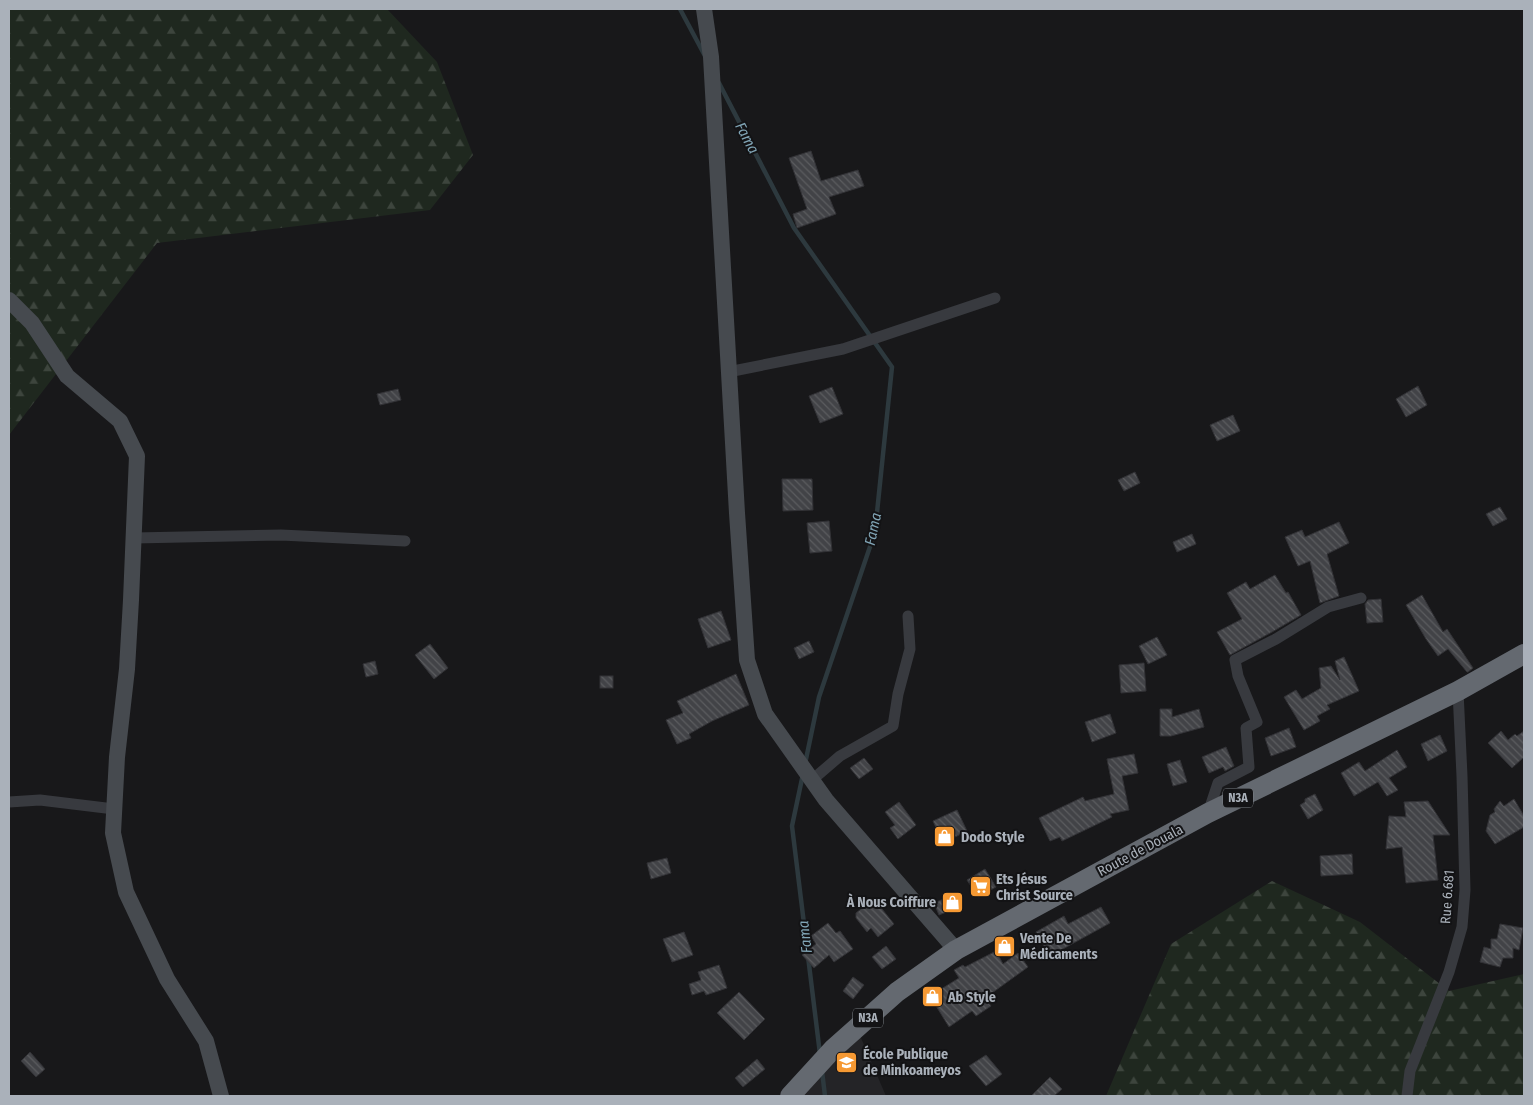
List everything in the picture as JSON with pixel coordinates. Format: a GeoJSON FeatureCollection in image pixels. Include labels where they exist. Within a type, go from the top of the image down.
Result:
{"type":"FeatureCollection","features":[{"type":"Feature","properties":{"kind":"highway","name":"Route de Douala"},"geometry":{"type":"LineString","coordinates":[[790,1096],[833,1049],[897,992],[956,950],[1208,813],[1458,691],[1524,654]]}},
{"type":"Feature","properties":{"kind":"street"},"geometry":{"type":"LineString","coordinates":[[704,9],[713,101],[728,372],[748,660],[765,714],[826,800],[956,950]]}},
{"type":"Feature","properties":{"kind":"street"},"geometry":{"type":"LineString","coordinates":[[728,372],[843,349],[995,298]]}},
{"type":"Feature","properties":{"kind":"street"},"geometry":{"type":"LineString","coordinates":[[9,300],[32,323],[67,376],[120,421],[137,456],[127,669],[117,757],[113,833],[126,892],[167,980],[206,1041],[221,1096]]}},
{"type":"Feature","properties":{"kind":"street"},"geometry":{"type":"LineString","coordinates":[[134,538],[281,535],[405,541]]}},
{"type":"Feature","properties":{"kind":"street"},"geometry":{"type":"LineString","coordinates":[[1208,813],[1218,782],[1249,767],[1246,728],[1257,722],[1238,676],[1236,660],[1276,639],[1328,607],[1361,598]]}},
{"type":"Feature","properties":{"kind":"street"},"geometry":{"type":"LineString","coordinates":[[812,780],[840,756],[893,726],[898,694],[910,649],[908,616]]}},
{"type":"Feature","properties":{"kind":"street","name":"Rue 6.681"},"geometry":{"type":"LineString","coordinates":[[1407,1096],[1410,1071],[1449,972],[1462,927],[1465,890],[1458,691]]}},
{"type":"Feature","properties":{"kind":"street"},"geometry":{"type":"LineString","coordinates":[[9,802],[40,800],[114,809]]}},
{"type":"Feature","properties":{"kind":"shaded area","name":"École Publique de Minkoameyos"},"geometry":{"type":"Polygon","coordinates":[[[858,1031],[886,1096],[788,1096],[858,1031]]]}},
{"type":"Feature","properties":{"kind":"green space"},"geometry":{"type":"Polygon","coordinates":[[[9,9],[387,9],[437,62],[473,155],[430,210],[157,243],[9,435],[9,9]]]}},
{"type":"Feature","properties":{"kind":"green space"},"geometry":{"type":"Polygon","coordinates":[[[1272,881],[1360,922],[1449,991],[1524,974],[1524,1096],[1106,1096],[1171,944],[1272,881]]]}},
{"type":"Feature","properties":{"kind":"building"},"geometry":{"type":"Polygon","coordinates":[[[811,151],[821,181],[858,170],[864,186],[829,197],[836,214],[797,228],[793,214],[807,209],[789,158],[811,151]]]}},
{"type":"Feature","properties":{"kind":"building"},"geometry":{"type":"Polygon","coordinates":[[[1418,386],[1427,405],[1406,417],[1396,399],[1418,386]]]}},
{"type":"Feature","properties":{"kind":"building"},"geometry":{"type":"Polygon","coordinates":[[[832,387],[843,414],[820,423],[809,396],[832,387]]]}},
{"type":"Feature","properties":{"kind":"building"},"geometry":{"type":"Polygon","coordinates":[[[398,389],[401,400],[380,405],[377,394],[398,389]]]}},
{"type":"Feature","properties":{"kind":"building"},"geometry":{"type":"Polygon","coordinates":[[[1233,415],[1240,431],[1217,441],[1210,425],[1233,415]]]}},
{"type":"Feature","properties":{"kind":"building"},"geometry":{"type":"Polygon","coordinates":[[[1135,472],[1140,483],[1124,491],[1118,480],[1135,472]]]}},
{"type":"Feature","properties":{"kind":"building"},"geometry":{"type":"Polygon","coordinates":[[[782,479],[812,479],[813,510],[783,511],[782,479]]]}},
{"type":"Feature","properties":{"kind":"building"},"geometry":{"type":"Polygon","coordinates":[[[1500,507],[1507,519],[1493,526],[1486,514],[1500,507]]]}},
{"type":"Feature","properties":{"kind":"building"},"geometry":{"type":"Polygon","coordinates":[[[829,521],[832,551],[810,553],[807,523],[829,521]]]}},
{"type":"Feature","properties":{"kind":"building"},"geometry":{"type":"Polygon","coordinates":[[[1339,522],[1349,543],[1327,554],[1339,596],[1320,603],[1310,561],[1298,566],[1285,537],[1302,530],[1305,537],[1339,522]]]}},
{"type":"Feature","properties":{"kind":"building"},"geometry":{"type":"Polygon","coordinates":[[[1192,534],[1196,544],[1177,552],[1173,542],[1192,534]]]}},
{"type":"Feature","properties":{"kind":"building"},"geometry":{"type":"Polygon","coordinates":[[[1275,575],[1286,593],[1288,592],[1301,615],[1230,655],[1217,632],[1242,619],[1227,593],[1246,582],[1250,589],[1275,575]]]}},
{"type":"Feature","properties":{"kind":"building"},"geometry":{"type":"Polygon","coordinates":[[[1422,595],[1443,632],[1447,629],[1473,668],[1468,672],[1448,649],[1438,656],[1426,639],[1406,605],[1422,595]]]}},
{"type":"Feature","properties":{"kind":"building"},"geometry":{"type":"Polygon","coordinates":[[[1381,599],[1383,622],[1367,623],[1365,604],[1368,600],[1381,599]]]}},
{"type":"Feature","properties":{"kind":"building"},"geometry":{"type":"Polygon","coordinates":[[[721,611],[731,640],[708,648],[698,619],[721,611]]]}},
{"type":"Feature","properties":{"kind":"building"},"geometry":{"type":"Polygon","coordinates":[[[1157,637],[1167,655],[1148,664],[1139,646],[1157,637]]]}},
{"type":"Feature","properties":{"kind":"building"},"geometry":{"type":"Polygon","coordinates":[[[809,641],[814,652],[799,659],[794,648],[809,641]]]}},
{"type":"Feature","properties":{"kind":"building"},"geometry":{"type":"Polygon","coordinates":[[[430,644],[448,668],[434,679],[415,655],[430,644]]]}},
{"type":"Feature","properties":{"kind":"building"},"geometry":{"type":"Polygon","coordinates":[[[1344,657],[1359,691],[1327,705],[1330,709],[1317,716],[1320,721],[1304,730],[1284,697],[1296,690],[1302,699],[1321,688],[1319,668],[1331,666],[1340,680],[1335,661],[1344,657]]]}},
{"type":"Feature","properties":{"kind":"building"},"geometry":{"type":"Polygon","coordinates":[[[375,661],[378,674],[366,677],[363,664],[375,661]]]}},
{"type":"Feature","properties":{"kind":"building"},"geometry":{"type":"Polygon","coordinates":[[[1144,663],[1146,691],[1121,693],[1119,665],[1144,663]]]}},
{"type":"Feature","properties":{"kind":"building"},"geometry":{"type":"Polygon","coordinates":[[[736,674],[749,705],[712,721],[689,734],[691,738],[677,744],[666,720],[683,713],[677,701],[736,674]]]}},
{"type":"Feature","properties":{"kind":"building"},"geometry":{"type":"Polygon","coordinates":[[[600,676],[613,676],[613,688],[600,688],[600,676]]]}},
{"type":"Feature","properties":{"kind":"building"},"geometry":{"type":"Polygon","coordinates":[[[1160,709],[1172,709],[1172,717],[1199,709],[1204,727],[1171,736],[1160,736],[1160,709]]]}},
{"type":"Feature","properties":{"kind":"building"},"geometry":{"type":"Polygon","coordinates":[[[1110,714],[1116,733],[1092,742],[1085,722],[1110,714]]]}},
{"type":"Feature","properties":{"kind":"building"},"geometry":{"type":"Polygon","coordinates":[[[1289,728],[1296,747],[1271,756],[1265,738],[1289,728]]]}},
{"type":"Feature","properties":{"kind":"building"},"geometry":{"type":"Polygon","coordinates":[[[1501,731],[1508,740],[1515,734],[1517,736],[1524,731],[1524,757],[1512,768],[1488,743],[1501,731]]]}},
{"type":"Feature","properties":{"kind":"building"},"geometry":{"type":"Polygon","coordinates":[[[1440,735],[1447,751],[1428,761],[1421,744],[1440,735]]]}},
{"type":"Feature","properties":{"kind":"building"},"geometry":{"type":"Polygon","coordinates":[[[1226,747],[1234,766],[1225,771],[1223,767],[1209,773],[1202,757],[1226,747]]]}},
{"type":"Feature","properties":{"kind":"building"},"geometry":{"type":"Polygon","coordinates":[[[1397,750],[1407,767],[1389,778],[1398,790],[1387,796],[1378,782],[1354,796],[1341,773],[1359,762],[1365,771],[1397,750]]]}},
{"type":"Feature","properties":{"kind":"building"},"geometry":{"type":"Polygon","coordinates":[[[1134,754],[1138,773],[1122,776],[1129,810],[1110,814],[1112,817],[1062,841],[1060,837],[1050,841],[1039,818],[1083,797],[1085,801],[1114,794],[1107,759],[1134,754]]]}},
{"type":"Feature","properties":{"kind":"building"},"geometry":{"type":"Polygon","coordinates":[[[864,758],[873,769],[859,779],[850,768],[864,758]]]}},
{"type":"Feature","properties":{"kind":"building"},"geometry":{"type":"Polygon","coordinates":[[[1180,760],[1187,782],[1173,786],[1167,764],[1180,760]]]}},
{"type":"Feature","properties":{"kind":"building"},"geometry":{"type":"Polygon","coordinates":[[[1315,794],[1323,810],[1308,819],[1300,805],[1305,802],[1305,799],[1315,794]]]}},
{"type":"Feature","properties":{"kind":"building"},"geometry":{"type":"Polygon","coordinates":[[[1514,799],[1524,816],[1524,827],[1495,844],[1486,831],[1490,815],[1495,812],[1494,809],[1500,801],[1504,806],[1514,799]]]}},
{"type":"Feature","properties":{"kind":"building"},"geometry":{"type":"Polygon","coordinates":[[[1428,801],[1450,835],[1433,835],[1438,880],[1406,883],[1402,847],[1386,849],[1389,816],[1406,817],[1404,802],[1428,801]]]}},
{"type":"Feature","properties":{"kind":"building"},"geometry":{"type":"Polygon","coordinates":[[[899,802],[916,825],[898,839],[890,828],[895,825],[885,812],[899,802]]]}},
{"type":"Feature","properties":{"kind":"building"},"geometry":{"type":"Polygon","coordinates":[[[957,810],[967,831],[943,843],[933,821],[957,810]]]}},
{"type":"Feature","properties":{"kind":"building"},"geometry":{"type":"Polygon","coordinates":[[[1352,854],[1353,874],[1321,876],[1320,856],[1352,854]]]}},
{"type":"Feature","properties":{"kind":"building"},"geometry":{"type":"Polygon","coordinates":[[[667,858],[671,873],[651,879],[647,863],[667,858]]]}},
{"type":"Feature","properties":{"kind":"building"},"geometry":{"type":"Polygon","coordinates":[[[985,869],[996,887],[978,897],[967,880],[985,869]]]}},
{"type":"Feature","properties":{"kind":"building"},"geometry":{"type":"Polygon","coordinates":[[[951,896],[956,908],[939,915],[934,903],[951,896]]]}},
{"type":"Feature","properties":{"kind":"building"},"geometry":{"type":"Polygon","coordinates":[[[874,899],[894,924],[878,937],[871,928],[867,932],[856,918],[856,913],[874,899]]]}},
{"type":"Feature","properties":{"kind":"building"},"geometry":{"type":"Polygon","coordinates":[[[1101,907],[1110,923],[1050,956],[1036,932],[1064,916],[1068,924],[1101,907]]]}},
{"type":"Feature","properties":{"kind":"building"},"geometry":{"type":"Polygon","coordinates":[[[828,923],[836,933],[840,931],[853,949],[834,962],[829,955],[814,968],[802,955],[816,944],[811,936],[828,923]]]}},
{"type":"Feature","properties":{"kind":"building"},"geometry":{"type":"Polygon","coordinates":[[[1500,924],[1523,928],[1519,950],[1513,948],[1513,958],[1503,958],[1500,967],[1480,962],[1484,947],[1491,949],[1491,939],[1497,939],[1500,924]]]}},
{"type":"Feature","properties":{"kind":"building"},"geometry":{"type":"Polygon","coordinates":[[[684,932],[693,955],[672,962],[663,939],[684,932]]]}},
{"type":"Feature","properties":{"kind":"building"},"geometry":{"type":"Polygon","coordinates":[[[886,946],[896,959],[882,969],[872,957],[886,946]]]}},
{"type":"Feature","properties":{"kind":"building"},"geometry":{"type":"Polygon","coordinates":[[[996,951],[1003,964],[1018,953],[1028,967],[985,998],[991,1006],[976,1016],[972,1011],[949,1027],[930,996],[959,978],[954,970],[963,965],[965,967],[996,951]]]}},
{"type":"Feature","properties":{"kind":"building"},"geometry":{"type":"Polygon","coordinates":[[[719,965],[727,988],[706,995],[704,991],[692,995],[689,984],[701,980],[698,972],[719,965]]]}},
{"type":"Feature","properties":{"kind":"building"},"geometry":{"type":"Polygon","coordinates":[[[853,977],[864,985],[853,999],[843,991],[853,977]]]}},
{"type":"Feature","properties":{"kind":"building"},"geometry":{"type":"Polygon","coordinates":[[[739,992],[765,1019],[744,1040],[717,1013],[739,992]]]}},
{"type":"Feature","properties":{"kind":"building"},"geometry":{"type":"Polygon","coordinates":[[[30,1052],[45,1069],[36,1077],[21,1061],[30,1052]]]}},
{"type":"Feature","properties":{"kind":"building"},"geometry":{"type":"Polygon","coordinates":[[[986,1055],[1002,1074],[986,1086],[969,1066],[986,1055]]]}},
{"type":"Feature","properties":{"kind":"building"},"geometry":{"type":"Polygon","coordinates":[[[757,1059],[765,1069],[743,1087],[735,1078],[757,1059]]]}},
{"type":"Feature","properties":{"kind":"building"},"geometry":{"type":"Polygon","coordinates":[[[1050,1077],[1062,1089],[1054,1096],[1031,1096],[1050,1077]]]}},
{"type":"Feature","properties":{"kind":"waterway","name":"Fama"},"geometry":{"type":"LineString","coordinates":[[680,9],[704,54]]}},
{"type":"Feature","properties":{"kind":"waterway","name":"Fama"},"geometry":{"type":"LineString","coordinates":[[719,83],[794,228],[892,367],[875,532],[819,697],[805,764]]}},
{"type":"Feature","properties":{"kind":"waterway","name":"Fama"},"geometry":{"type":"LineString","coordinates":[[803,774],[792,826],[820,1054]]}},
{"type":"Feature","properties":{"kind":"waterway","name":"Fama"},"geometry":{"type":"LineString","coordinates":[[822,1071],[825,1096]]}},
{"type":"Feature","properties":{"kind":"place","name":"Dodo Style"},"geometry":{"type":"Point","coordinates":[945,837]}},
{"type":"Feature","properties":{"kind":"place","name":"Ets Jésus Christ Source"},"geometry":{"type":"Point","coordinates":[980,887]}},
{"type":"Feature","properties":{"kind":"place","name":"À Nous Coiffure"},"geometry":{"type":"Point","coordinates":[952,902]}},
{"type":"Feature","properties":{"kind":"place","name":"Vente De Médicaments"},"geometry":{"type":"Point","coordinates":[1004,946]}},
{"type":"Feature","properties":{"kind":"place","name":"Ab Style"},"geometry":{"type":"Point","coordinates":[932,997]}},
{"type":"Feature","properties":{"kind":"place","name":"École Publique de Minkoameyos"},"geometry":{"type":"Point","coordinates":[847,1062]}}]}
